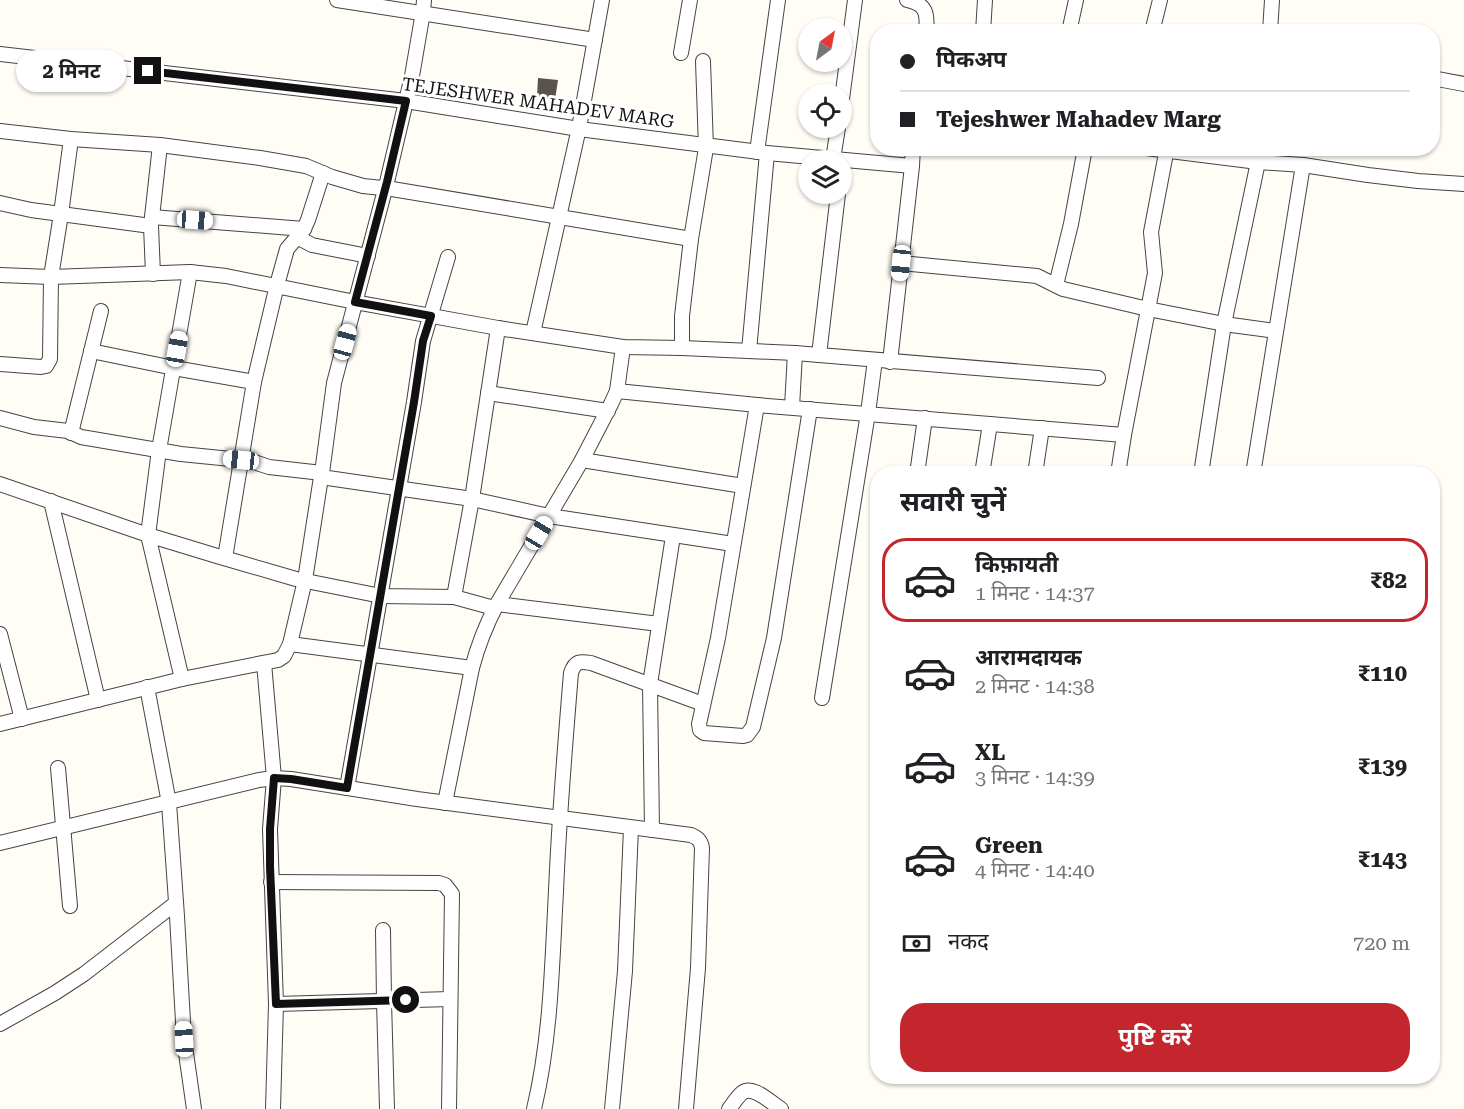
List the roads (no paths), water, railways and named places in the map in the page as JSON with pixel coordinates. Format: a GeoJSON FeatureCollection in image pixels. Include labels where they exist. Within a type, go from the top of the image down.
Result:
{"type":"FeatureCollection","features":[{"type":"Feature","properties":{"kind":"street"},"geometry":{"type":"LineString","coordinates":[[337,0],[423,6],[595,40]]}},
{"type":"Feature","properties":{"kind":"street"},"geometry":{"type":"LineString","coordinates":[[533,333],[579,129],[602,0]]}},
{"type":"Feature","properties":{"kind":"street"},"geometry":{"type":"LineString","coordinates":[[681,53],[690,0]]}},
{"type":"Feature","properties":{"kind":"street"},"geometry":{"type":"LineString","coordinates":[[749,351],[762,152],[778,0]]}},
{"type":"Feature","properties":{"kind":"street"},"geometry":{"type":"LineString","coordinates":[[844,84],[855,0]]}},
{"type":"Feature","properties":{"kind":"street"},"geometry":{"type":"LineString","coordinates":[[907,0],[922,3],[926,12],[927,24]]}},
{"type":"Feature","properties":{"kind":"street"},"geometry":{"type":"LineString","coordinates":[[984,24],[985,0]]}},
{"type":"Feature","properties":{"kind":"street"},"geometry":{"type":"LineString","coordinates":[[1071,24],[1076,0]]}},
{"type":"Feature","properties":{"kind":"street"},"geometry":{"type":"LineString","coordinates":[[1154,24],[1160,0]]}},
{"type":"Feature","properties":{"kind":"street"},"geometry":{"type":"LineString","coordinates":[[1270,24],[1272,0]]}},
{"type":"Feature","properties":{"kind":"street"},"geometry":{"type":"LineString","coordinates":[[0,418],[81,437],[241,460],[269,467],[322,473],[334,382],[368,256],[412,76],[423,6]]}},
{"type":"Feature","properties":{"kind":"street","name":"TEJESHWER MAHADEV MARG"},"geometry":{"type":"LineString","coordinates":[[0,54],[406,101],[579,129],[798,156]]}},
{"type":"Feature","properties":{"kind":"street"},"geometry":{"type":"LineString","coordinates":[[682,348],[682,316],[705,145],[703,60]]}},
{"type":"Feature","properties":{"kind":"street"},"geometry":{"type":"LineString","coordinates":[[1440,80],[1464,84]]}},
{"type":"Feature","properties":{"kind":"street"},"geometry":{"type":"LineString","coordinates":[[0,130],[71,139],[160,145],[306,166],[354,184],[692,239]]}},
{"type":"Feature","properties":{"kind":"street"},"geometry":{"type":"LineString","coordinates":[[0,364],[41,367],[49,363],[51,277],[71,139]]}},
{"type":"Feature","properties":{"kind":"street"},"geometry":{"type":"LineString","coordinates":[[153,274],[151,222],[160,145]]}},
{"type":"Feature","properties":{"kind":"street"},"geometry":{"type":"LineString","coordinates":[[890,362],[913,156]]}},
{"type":"Feature","properties":{"kind":"street"},"geometry":{"type":"LineString","coordinates":[[1056,285],[1071,224],[1084,156]]}},
{"type":"Feature","properties":{"kind":"street"},"geometry":{"type":"LineString","coordinates":[[1119,466],[1155,273],[1151,232],[1165,156]]}},
{"type":"Feature","properties":{"kind":"street"},"geometry":{"type":"LineString","coordinates":[[1202,466],[1224,324],[1258,156]]}},
{"type":"Feature","properties":{"kind":"street"},"geometry":{"type":"LineString","coordinates":[[1262,156],[1378,177],[1464,184]]}},
{"type":"Feature","properties":{"kind":"street","name":"TEJESHWER MAHADEV MARG"},"geometry":{"type":"LineString","coordinates":[[852,161],[912,166]]}},
{"type":"Feature","properties":{"kind":"street"},"geometry":{"type":"LineString","coordinates":[[1254,466],[1303,165]]}},
{"type":"Feature","properties":{"kind":"street"},"geometry":{"type":"LineString","coordinates":[[225,558],[254,382],[277,285],[287,249],[301,233],[308,220],[323,173]]}},
{"type":"Feature","properties":{"kind":"street"},"geometry":{"type":"LineString","coordinates":[[0,203],[61,214],[301,233]]}},
{"type":"Feature","properties":{"kind":"street"},"geometry":{"type":"LineString","coordinates":[[819,355],[837,204]]}},
{"type":"Feature","properties":{"kind":"street"},"geometry":{"type":"LineString","coordinates":[[301,233],[306,243],[368,256]]}},
{"type":"Feature","properties":{"kind":"street"},"geometry":{"type":"LineString","coordinates":[[347,788],[423,341],[448,257]]}},
{"type":"Feature","properties":{"kind":"street"},"geometry":{"type":"LineString","coordinates":[[901,263],[1037,276],[1071,291],[1148,309],[1276,332]]}},
{"type":"Feature","properties":{"kind":"street"},"geometry":{"type":"LineString","coordinates":[[0,275],[51,277],[190,272],[277,285],[498,328],[623,347],[795,353],[1098,378]]}},
{"type":"Feature","properties":{"kind":"street"},"geometry":{"type":"LineString","coordinates":[[183,679],[148,535],[159,450],[190,272]]}},
{"type":"Feature","properties":{"kind":"street"},"geometry":{"type":"LineString","coordinates":[[71,433],[101,311]]}},
{"type":"Feature","properties":{"kind":"street"},"geometry":{"type":"LineString","coordinates":[[454,597],[472,499],[498,328]]}},
{"type":"Feature","properties":{"kind":"street"},"geometry":{"type":"LineString","coordinates":[[445,803],[477,646],[496,606],[582,460],[608,411],[617,391],[623,347]]}},
{"type":"Feature","properties":{"kind":"street"},"geometry":{"type":"LineString","coordinates":[[91,351],[254,382]]}},
{"type":"Feature","properties":{"kind":"street"},"geometry":{"type":"LineString","coordinates":[[792,407],[795,353]]}},
{"type":"Feature","properties":{"kind":"street"},"geometry":{"type":"LineString","coordinates":[[822,698],[875,360]]}},
{"type":"Feature","properties":{"kind":"street"},"geometry":{"type":"LineString","coordinates":[[617,391],[757,405],[1124,435]]}},
{"type":"Feature","properties":{"kind":"street"},"geometry":{"type":"LineString","coordinates":[[488,393],[608,411]]}},
{"type":"Feature","properties":{"kind":"street"},"geometry":{"type":"LineString","coordinates":[[757,405],[718,638],[699,727],[704,733],[742,736],[751,732],[774,638],[810,409]]}},
{"type":"Feature","properties":{"kind":"street"},"geometry":{"type":"LineString","coordinates":[[917,466],[925,418]]}},
{"type":"Feature","properties":{"kind":"street"},"geometry":{"type":"LineString","coordinates":[[983,466],[990,424]]}},
{"type":"Feature","properties":{"kind":"street"},"geometry":{"type":"LineString","coordinates":[[1036,466],[1042,428]]}},
{"type":"Feature","properties":{"kind":"street"},"geometry":{"type":"LineString","coordinates":[[582,460],[743,486]]}},
{"type":"Feature","properties":{"kind":"street"},"geometry":{"type":"LineString","coordinates":[[0,724],[147,687],[278,660],[284,656],[290,644],[304,580],[321,477],[472,499],[549,516],[733,544]]}},
{"type":"Feature","properties":{"kind":"street"},"geometry":{"type":"LineString","coordinates":[[0,484],[148,535],[304,580],[381,596],[454,597],[496,606],[659,624]]}},
{"type":"Feature","properties":{"kind":"street"},"geometry":{"type":"LineString","coordinates":[[51,501],[98,700]]}},
{"type":"Feature","properties":{"kind":"street"},"geometry":{"type":"LineString","coordinates":[[652,830],[650,684],[673,536]]}},
{"type":"Feature","properties":{"kind":"street"},"geometry":{"type":"LineString","coordinates":[[0,634],[22,719]]}},
{"type":"Feature","properties":{"kind":"street"},"geometry":{"type":"LineString","coordinates":[[290,644],[472,668]]}},
{"type":"Feature","properties":{"kind":"street"},"geometry":{"type":"LineString","coordinates":[[534,1109],[543,1060],[550,983],[559,819],[573,667],[580,661],[591,663],[703,704]]}},
{"type":"Feature","properties":{"kind":"street"},"geometry":{"type":"LineString","coordinates":[[264,663],[274,778],[270,829],[276,1004],[273,1109]]}},
{"type":"Feature","properties":{"kind":"street"},"geometry":{"type":"LineString","coordinates":[[147,687],[169,803],[184,1039],[194,1109]]}},
{"type":"Feature","properties":{"kind":"street"},"geometry":{"type":"LineString","coordinates":[[58,768],[70,906]]}},
{"type":"Feature","properties":{"kind":"street"},"geometry":{"type":"LineString","coordinates":[[0,843],[274,778],[559,819],[691,835],[702,843],[698,968],[686,1109]]}},
{"type":"Feature","properties":{"kind":"street"},"geometry":{"type":"LineString","coordinates":[[612,1109],[625,971],[630,828]]}},
{"type":"Feature","properties":{"kind":"street"},"geometry":{"type":"LineString","coordinates":[[271,882],[439,883],[445,885],[452,894],[449,1109]]}},
{"type":"Feature","properties":{"kind":"street"},"geometry":{"type":"LineString","coordinates":[[0,1024],[84,974],[176,903]]}},
{"type":"Feature","properties":{"kind":"street"},"geometry":{"type":"LineString","coordinates":[[383,930],[387,1109]]}},
{"type":"Feature","properties":{"kind":"street"},"geometry":{"type":"LineString","coordinates":[[276,1004],[450,999]]}},
{"type":"Feature","properties":{"kind":"street"},"geometry":{"type":"LineString","coordinates":[[729,1109],[741,1094],[750,1090],[781,1109]]}}]}
